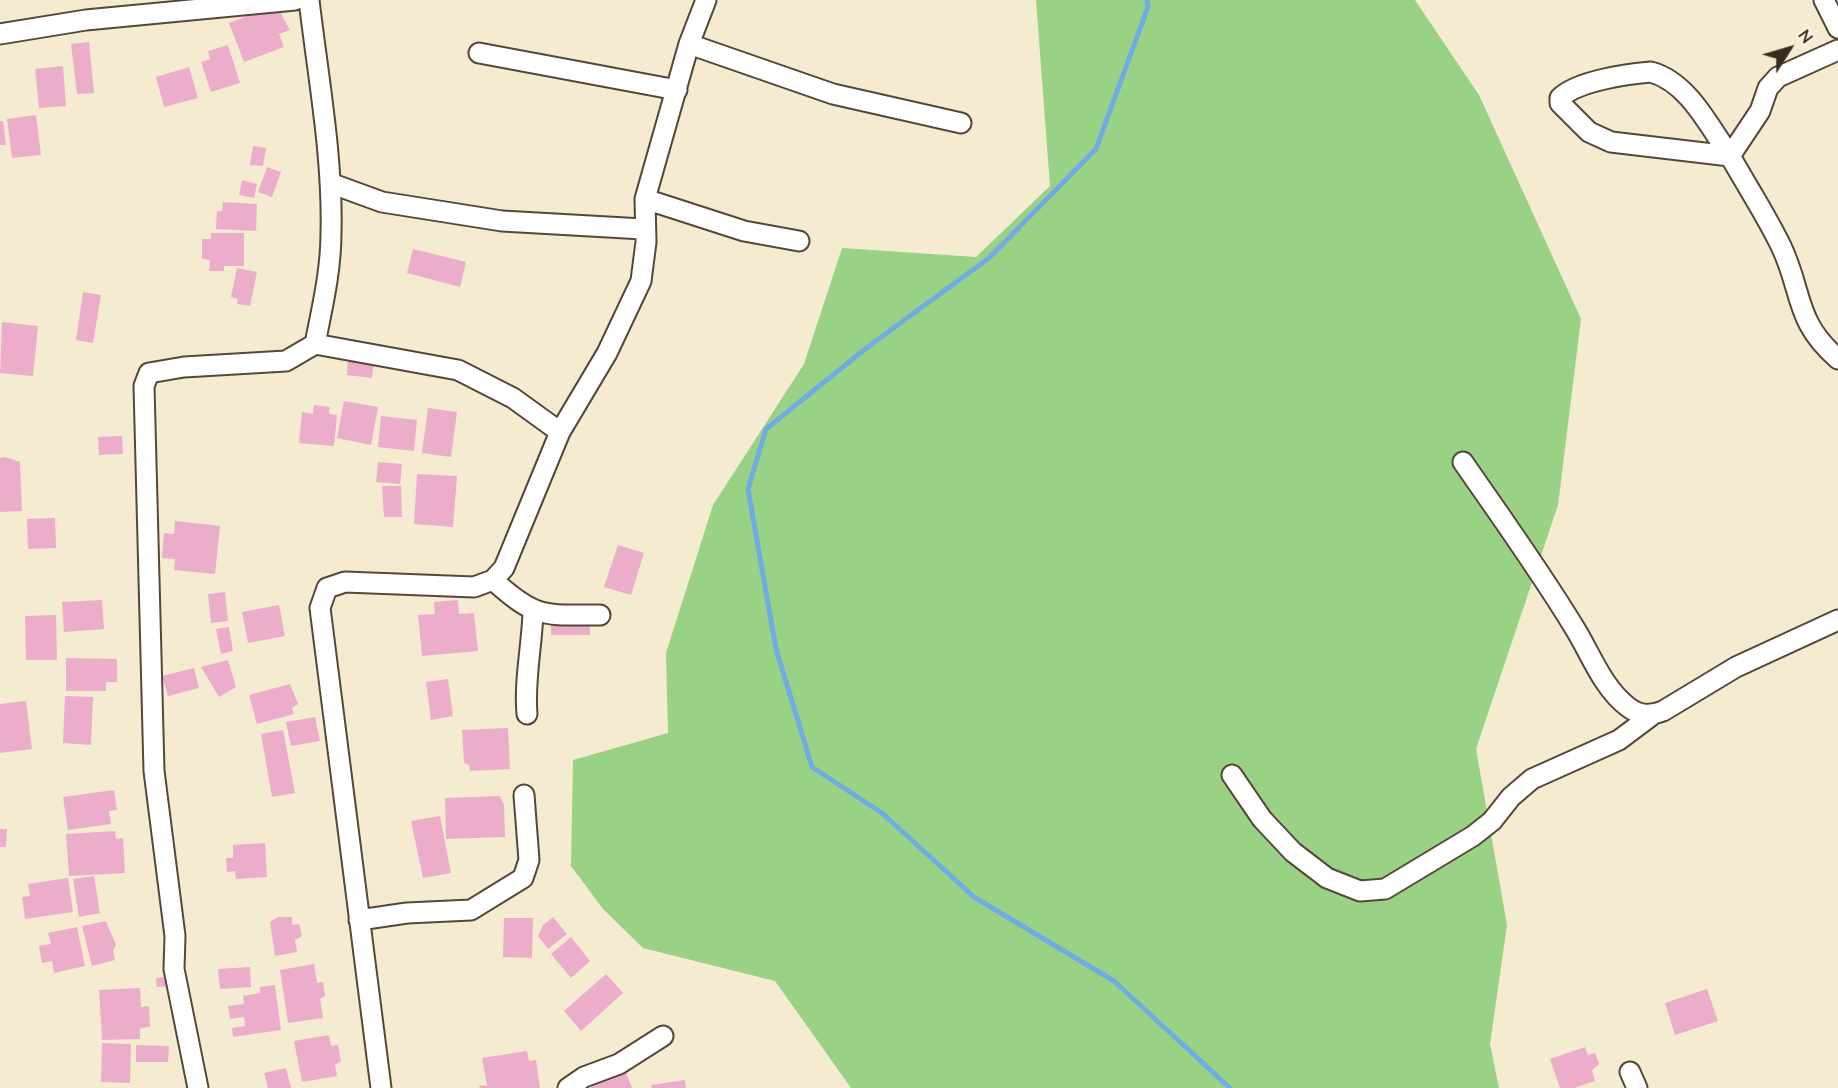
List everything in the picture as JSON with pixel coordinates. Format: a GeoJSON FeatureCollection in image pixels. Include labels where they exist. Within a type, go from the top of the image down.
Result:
{"type":"FeatureCollection","features":[{"type":"Feature","properties":{"kind":"street"},"geometry":{"type":"LineString","coordinates":[[0,34],[86,20],[133,8],[295,0]]}},
{"type":"Feature","properties":{"kind":"street"},"geometry":{"type":"LineString","coordinates":[[309,0],[330,183],[331,235],[326,288],[315,344]]}},
{"type":"Feature","properties":{"kind":"street"},"geometry":{"type":"LineString","coordinates":[[381,1088],[322,644],[320,608],[327,588],[345,582],[474,587],[493,580],[504,568],[560,432],[607,352],[641,281],[646,242],[643,229],[645,199],[689,44],[706,0]]}},
{"type":"Feature","properties":{"kind":"street"},"geometry":{"type":"LineString","coordinates":[[1824,0],[1838,28]]}},
{"type":"Feature","properties":{"kind":"street"},"geometry":{"type":"LineString","coordinates":[[689,44],[833,94],[961,123]]}},
{"type":"Feature","properties":{"kind":"street"},"geometry":{"type":"LineString","coordinates":[[1730,156],[1760,111],[1768,88],[1778,77],[1838,50]]}},
{"type":"Feature","properties":{"kind":"street"},"geometry":{"type":"LineString","coordinates":[[480,53],[677,90]]}},
{"type":"Feature","properties":{"kind":"street"},"geometry":{"type":"LineString","coordinates":[[1730,156],[1611,142],[1589,132],[1560,103],[1559,98],[1568,91],[1629,74],[1651,72],[1664,76],[1682,90],[1730,156],[1782,248],[1799,307],[1811,331],[1838,359]]}},
{"type":"Feature","properties":{"kind":"street"},"geometry":{"type":"LineString","coordinates":[[330,183],[382,202],[502,221],[643,229]]}},
{"type":"Feature","properties":{"kind":"street"},"geometry":{"type":"LineString","coordinates":[[645,199],[744,231],[799,241]]}},
{"type":"Feature","properties":{"kind":"street"},"geometry":{"type":"LineString","coordinates":[[198,1088],[174,969],[175,936],[155,771],[144,386],[149,373],[286,361],[315,344],[458,370],[513,398],[560,432]]}},
{"type":"Feature","properties":{"kind":"street"},"geometry":{"type":"LineString","coordinates":[[1463,462],[1575,628],[1608,686],[1628,707],[1651,716]]}},
{"type":"Feature","properties":{"kind":"street"},"geometry":{"type":"LineString","coordinates":[[493,580],[533,612],[551,616],[600,615]]}},
{"type":"Feature","properties":{"kind":"street"},"geometry":{"type":"LineString","coordinates":[[527,714],[525,687],[532,655],[533,612]]}},
{"type":"Feature","properties":{"kind":"street"},"geometry":{"type":"LineString","coordinates":[[1231,775],[1277,835],[1327,878],[1360,891],[1385,890],[1474,836],[1532,779],[1619,740],[1651,716],[1736,667],[1838,620]]}},
{"type":"Feature","properties":{"kind":"street"},"geometry":{"type":"LineString","coordinates":[[359,920],[407,913],[471,910],[523,878],[529,860],[524,795]]}},
{"type":"Feature","properties":{"kind":"street"},"geometry":{"type":"LineString","coordinates":[[568,1088],[584,1077],[619,1063],[663,1036]]}},
{"type":"Feature","properties":{"kind":"green space"},"geometry":{"type":"Polygon","coordinates":[[[1036,0],[1415,0],[1479,95],[1581,319],[1558,505],[1476,749],[1507,925],[1490,1044],[1499,1088],[851,1088],[775,981],[643,948],[603,909],[571,866],[573,760],[668,733],[666,653],[713,505],[804,364],[842,248],[976,257],[1050,186],[1036,0]]]}},
{"type":"Feature","properties":{"kind":"building"},"geometry":{"type":"Polygon","coordinates":[[[276,5],[290,30],[279,34],[284,47],[244,62],[229,23],[276,5]]]}},
{"type":"Feature","properties":{"kind":"building"},"geometry":{"type":"Polygon","coordinates":[[[89,42],[94,93],[77,94],[71,44],[89,42]]]}},
{"type":"Feature","properties":{"kind":"building"},"geometry":{"type":"Polygon","coordinates":[[[228,45],[240,83],[211,92],[201,62],[210,59],[208,51],[228,45]]]}},
{"type":"Feature","properties":{"kind":"building"},"geometry":{"type":"Polygon","coordinates":[[[63,66],[66,106],[39,108],[35,69],[63,66]]]}},
{"type":"Feature","properties":{"kind":"building"},"geometry":{"type":"Polygon","coordinates":[[[189,67],[198,98],[164,107],[156,77],[189,67]]]}},
{"type":"Feature","properties":{"kind":"building"},"geometry":{"type":"Polygon","coordinates":[[[36,115],[41,155],[12,158],[7,119],[36,115]]]}},
{"type":"Feature","properties":{"kind":"building"},"geometry":{"type":"Polygon","coordinates":[[[0,121],[3,121],[6,145],[0,145],[0,121]]]}},
{"type":"Feature","properties":{"kind":"building"},"geometry":{"type":"Polygon","coordinates":[[[253,146],[266,148],[263,166],[250,165],[253,146]]]}},
{"type":"Feature","properties":{"kind":"building"},"geometry":{"type":"Polygon","coordinates":[[[267,167],[281,172],[272,197],[258,192],[267,167]]]}},
{"type":"Feature","properties":{"kind":"building"},"geometry":{"type":"Polygon","coordinates":[[[242,180],[257,184],[254,198],[239,195],[242,180]]]}},
{"type":"Feature","properties":{"kind":"building"},"geometry":{"type":"Polygon","coordinates":[[[223,202],[257,204],[256,231],[216,229],[217,211],[222,211],[223,202]]]}},
{"type":"Feature","properties":{"kind":"building"},"geometry":{"type":"Polygon","coordinates":[[[211,233],[244,233],[244,266],[224,266],[224,271],[209,271],[210,260],[202,259],[202,239],[211,239],[211,233]]]}},
{"type":"Feature","properties":{"kind":"building"},"geometry":{"type":"Polygon","coordinates":[[[413,249],[466,262],[460,287],[407,273],[413,249]]]}},
{"type":"Feature","properties":{"kind":"building"},"geometry":{"type":"Polygon","coordinates":[[[237,268],[257,272],[250,306],[237,304],[238,299],[231,297],[237,268]]]}},
{"type":"Feature","properties":{"kind":"building"},"geometry":{"type":"Polygon","coordinates":[[[83,292],[101,295],[93,343],[76,340],[83,292]]]}},
{"type":"Feature","properties":{"kind":"building"},"geometry":{"type":"Polygon","coordinates":[[[2,322],[38,326],[33,376],[0,373],[2,322]]]}},
{"type":"Feature","properties":{"kind":"building"},"geometry":{"type":"Polygon","coordinates":[[[348,357],[374,360],[372,378],[347,375],[348,357]]]}},
{"type":"Feature","properties":{"kind":"building"},"geometry":{"type":"Polygon","coordinates":[[[344,401],[378,407],[371,445],[337,438],[344,401]]]}},
{"type":"Feature","properties":{"kind":"building"},"geometry":{"type":"Polygon","coordinates":[[[314,405],[330,407],[329,414],[337,415],[334,446],[299,443],[302,412],[313,414],[314,405]]]}},
{"type":"Feature","properties":{"kind":"building"},"geometry":{"type":"Polygon","coordinates":[[[428,408],[457,412],[451,457],[422,453],[428,408]]]}},
{"type":"Feature","properties":{"kind":"building"},"geometry":{"type":"Polygon","coordinates":[[[381,416],[417,420],[414,451],[378,447],[381,416]]]}},
{"type":"Feature","properties":{"kind":"building"},"geometry":{"type":"Polygon","coordinates":[[[122,436],[123,454],[99,455],[98,437],[122,436]]]}},
{"type":"Feature","properties":{"kind":"building"},"geometry":{"type":"Polygon","coordinates":[[[0,458],[20,462],[22,511],[0,512],[0,458]]]}},
{"type":"Feature","properties":{"kind":"building"},"geometry":{"type":"Polygon","coordinates":[[[378,462],[402,464],[400,484],[376,482],[378,462]]]}},
{"type":"Feature","properties":{"kind":"building"},"geometry":{"type":"Polygon","coordinates":[[[417,474],[457,476],[453,527],[414,524],[417,474]]]}},
{"type":"Feature","properties":{"kind":"building"},"geometry":{"type":"Polygon","coordinates":[[[382,486],[401,486],[402,517],[384,517],[382,486]]]}},
{"type":"Feature","properties":{"kind":"building"},"geometry":{"type":"Polygon","coordinates":[[[55,518],[56,548],[28,549],[27,519],[55,518]]]}},
{"type":"Feature","properties":{"kind":"building"},"geometry":{"type":"Polygon","coordinates":[[[175,521],[220,526],[215,574],[174,570],[175,559],[162,558],[164,533],[174,534],[175,521]]]}},
{"type":"Feature","properties":{"kind":"building"},"geometry":{"type":"Polygon","coordinates":[[[618,545],[644,553],[631,595],[604,587],[618,545]]]}},
{"type":"Feature","properties":{"kind":"building"},"geometry":{"type":"Polygon","coordinates":[[[225,592],[228,621],[211,623],[208,594],[225,592]]]}},
{"type":"Feature","properties":{"kind":"building"},"geometry":{"type":"Polygon","coordinates":[[[102,600],[104,629],[64,632],[62,602],[102,600]]]}},
{"type":"Feature","properties":{"kind":"building"},"geometry":{"type":"Polygon","coordinates":[[[458,600],[459,614],[474,613],[478,651],[422,656],[418,615],[435,614],[434,602],[458,600]]]}},
{"type":"Feature","properties":{"kind":"building"},"geometry":{"type":"Polygon","coordinates":[[[279,605],[285,636],[248,643],[242,612],[279,605]]]}},
{"type":"Feature","properties":{"kind":"building"},"geometry":{"type":"Polygon","coordinates":[[[56,615],[57,660],[26,660],[25,616],[56,615]]]}},
{"type":"Feature","properties":{"kind":"building"},"geometry":{"type":"Polygon","coordinates":[[[551,622],[590,622],[590,635],[551,635],[551,622]]]}},
{"type":"Feature","properties":{"kind":"building"},"geometry":{"type":"Polygon","coordinates":[[[229,627],[233,651],[221,654],[216,629],[229,627]]]}},
{"type":"Feature","properties":{"kind":"building"},"geometry":{"type":"Polygon","coordinates":[[[66,658],[117,659],[117,682],[106,682],[106,691],[66,691],[66,658]]]}},
{"type":"Feature","properties":{"kind":"building"},"geometry":{"type":"Polygon","coordinates":[[[228,660],[236,687],[219,697],[201,667],[228,660]]]}},
{"type":"Feature","properties":{"kind":"building"},"geometry":{"type":"Polygon","coordinates":[[[194,668],[199,688],[168,696],[162,676],[194,668]]]}},
{"type":"Feature","properties":{"kind":"building"},"geometry":{"type":"Polygon","coordinates":[[[448,679],[453,716],[431,720],[426,682],[448,679]]]}},
{"type":"Feature","properties":{"kind":"building"},"geometry":{"type":"Polygon","coordinates":[[[290,684],[298,704],[292,708],[294,714],[257,724],[249,695],[290,684]]]}},
{"type":"Feature","properties":{"kind":"building"},"geometry":{"type":"Polygon","coordinates":[[[65,696],[93,697],[91,745],[63,743],[65,696]]]}},
{"type":"Feature","properties":{"kind":"building"},"geometry":{"type":"Polygon","coordinates":[[[26,701],[32,749],[0,753],[0,704],[26,701]]]}},
{"type":"Feature","properties":{"kind":"building"},"geometry":{"type":"Polygon","coordinates":[[[315,717],[320,741],[291,746],[286,722],[315,717]]]}},
{"type":"Feature","properties":{"kind":"building"},"geometry":{"type":"Polygon","coordinates":[[[508,728],[510,769],[470,771],[469,765],[464,763],[462,730],[508,728]]]}},
{"type":"Feature","properties":{"kind":"building"},"geometry":{"type":"Polygon","coordinates":[[[283,730],[295,793],[272,797],[261,734],[283,730]]]}},
{"type":"Feature","properties":{"kind":"building"},"geometry":{"type":"Polygon","coordinates":[[[114,790],[117,810],[109,811],[111,824],[68,830],[63,797],[114,790]]]}},
{"type":"Feature","properties":{"kind":"building"},"geometry":{"type":"Polygon","coordinates":[[[500,796],[504,805],[505,837],[446,839],[445,798],[500,796]]]}},
{"type":"Feature","properties":{"kind":"building"},"geometry":{"type":"Polygon","coordinates":[[[440,816],[451,873],[423,878],[411,821],[440,816]]]}},
{"type":"Feature","properties":{"kind":"building"},"geometry":{"type":"Polygon","coordinates":[[[0,829],[7,829],[6,847],[0,847],[0,829]]]}},
{"type":"Feature","properties":{"kind":"building"},"geometry":{"type":"Polygon","coordinates":[[[115,831],[116,839],[123,838],[125,873],[69,876],[66,834],[115,831]]]}},
{"type":"Feature","properties":{"kind":"building"},"geometry":{"type":"Polygon","coordinates":[[[265,843],[267,877],[236,879],[235,871],[227,872],[226,858],[233,858],[233,845],[265,843]]]}},
{"type":"Feature","properties":{"kind":"building"},"geometry":{"type":"Polygon","coordinates":[[[94,876],[100,913],[79,917],[73,879],[94,876]]]}},
{"type":"Feature","properties":{"kind":"building"},"geometry":{"type":"Polygon","coordinates":[[[68,878],[73,912],[25,919],[22,897],[30,896],[28,884],[68,878]]]}},
{"type":"Feature","properties":{"kind":"building"},"geometry":{"type":"Polygon","coordinates":[[[278,917],[292,917],[292,925],[299,924],[302,936],[295,940],[297,952],[275,956],[270,922],[278,917]]]}},
{"type":"Feature","properties":{"kind":"building"},"geometry":{"type":"Polygon","coordinates":[[[553,917],[567,934],[548,949],[538,936],[543,925],[553,917]]]}},
{"type":"Feature","properties":{"kind":"building"},"geometry":{"type":"Polygon","coordinates":[[[504,918],[533,918],[532,958],[503,957],[504,918]]]}},
{"type":"Feature","properties":{"kind":"building"},"geometry":{"type":"Polygon","coordinates":[[[106,921],[116,945],[113,950],[115,960],[92,966],[82,926],[106,921]]]}},
{"type":"Feature","properties":{"kind":"building"},"geometry":{"type":"Polygon","coordinates":[[[77,927],[85,966],[54,973],[52,961],[42,963],[39,946],[51,944],[48,933],[77,927]]]}},
{"type":"Feature","properties":{"kind":"building"},"geometry":{"type":"Polygon","coordinates":[[[571,937],[590,961],[571,978],[551,954],[571,937]]]}},
{"type":"Feature","properties":{"kind":"building"},"geometry":{"type":"Polygon","coordinates":[[[314,964],[317,983],[323,982],[325,996],[320,999],[323,1018],[288,1023],[280,970],[314,964]]]}},
{"type":"Feature","properties":{"kind":"building"},"geometry":{"type":"Polygon","coordinates":[[[250,967],[251,987],[220,989],[218,969],[250,967]]]}},
{"type":"Feature","properties":{"kind":"building"},"geometry":{"type":"Polygon","coordinates":[[[606,974],[623,993],[581,1031],[564,1011],[606,974]]]}},
{"type":"Feature","properties":{"kind":"building"},"geometry":{"type":"Polygon","coordinates":[[[171,976],[172,986],[157,987],[156,978],[171,976]]]}},
{"type":"Feature","properties":{"kind":"building"},"geometry":{"type":"Polygon","coordinates":[[[275,985],[281,1030],[233,1037],[232,1028],[245,1026],[244,1017],[230,1019],[228,1006],[244,1004],[243,996],[260,993],[260,987],[275,985]]]}},
{"type":"Feature","properties":{"kind":"building"},"geometry":{"type":"Polygon","coordinates":[[[140,988],[141,1007],[149,1006],[150,1027],[140,1028],[140,1039],[102,1040],[99,990],[140,988]]]}},
{"type":"Feature","properties":{"kind":"building"},"geometry":{"type":"Polygon","coordinates":[[[1707,989],[1718,1021],[1675,1035],[1665,1003],[1707,989]]]}},
{"type":"Feature","properties":{"kind":"building"},"geometry":{"type":"Polygon","coordinates":[[[329,1035],[331,1046],[338,1045],[341,1061],[335,1065],[337,1076],[302,1082],[294,1041],[329,1035]]]}},
{"type":"Feature","properties":{"kind":"building"},"geometry":{"type":"Polygon","coordinates":[[[102,1043],[131,1044],[130,1083],[101,1082],[102,1043]]]}},
{"type":"Feature","properties":{"kind":"building"},"geometry":{"type":"Polygon","coordinates":[[[136,1045],[169,1046],[168,1062],[136,1062],[136,1045]]]}},
{"type":"Feature","properties":{"kind":"building"},"geometry":{"type":"Polygon","coordinates":[[[1585,1047],[1588,1055],[1595,1053],[1599,1064],[1592,1070],[1595,1081],[1574,1088],[1560,1088],[1550,1059],[1585,1047]]]}},
{"type":"Feature","properties":{"kind":"building"},"geometry":{"type":"Polygon","coordinates":[[[527,1051],[529,1061],[536,1060],[540,1088],[480,1088],[479,1085],[487,1086],[482,1058],[527,1051]]]}},
{"type":"Feature","properties":{"kind":"building"},"geometry":{"type":"Polygon","coordinates":[[[286,1068],[291,1088],[268,1088],[264,1073],[286,1068]]]}},
{"type":"Feature","properties":{"kind":"building"},"geometry":{"type":"Polygon","coordinates":[[[625,1070],[632,1088],[591,1088],[591,1083],[625,1070]]]}},
{"type":"Feature","properties":{"kind":"building"},"geometry":{"type":"Polygon","coordinates":[[[685,1080],[686,1088],[652,1088],[651,1085],[685,1080]]]}},
{"type":"Feature","properties":{"kind":"waterway"},"geometry":{"type":"LineString","coordinates":[[1147,0],[1148,7],[1096,149],[989,258],[869,346],[766,429],[748,489],[776,649],[812,767],[882,813],[974,897],[1114,981],[1230,1088]]}}]}
